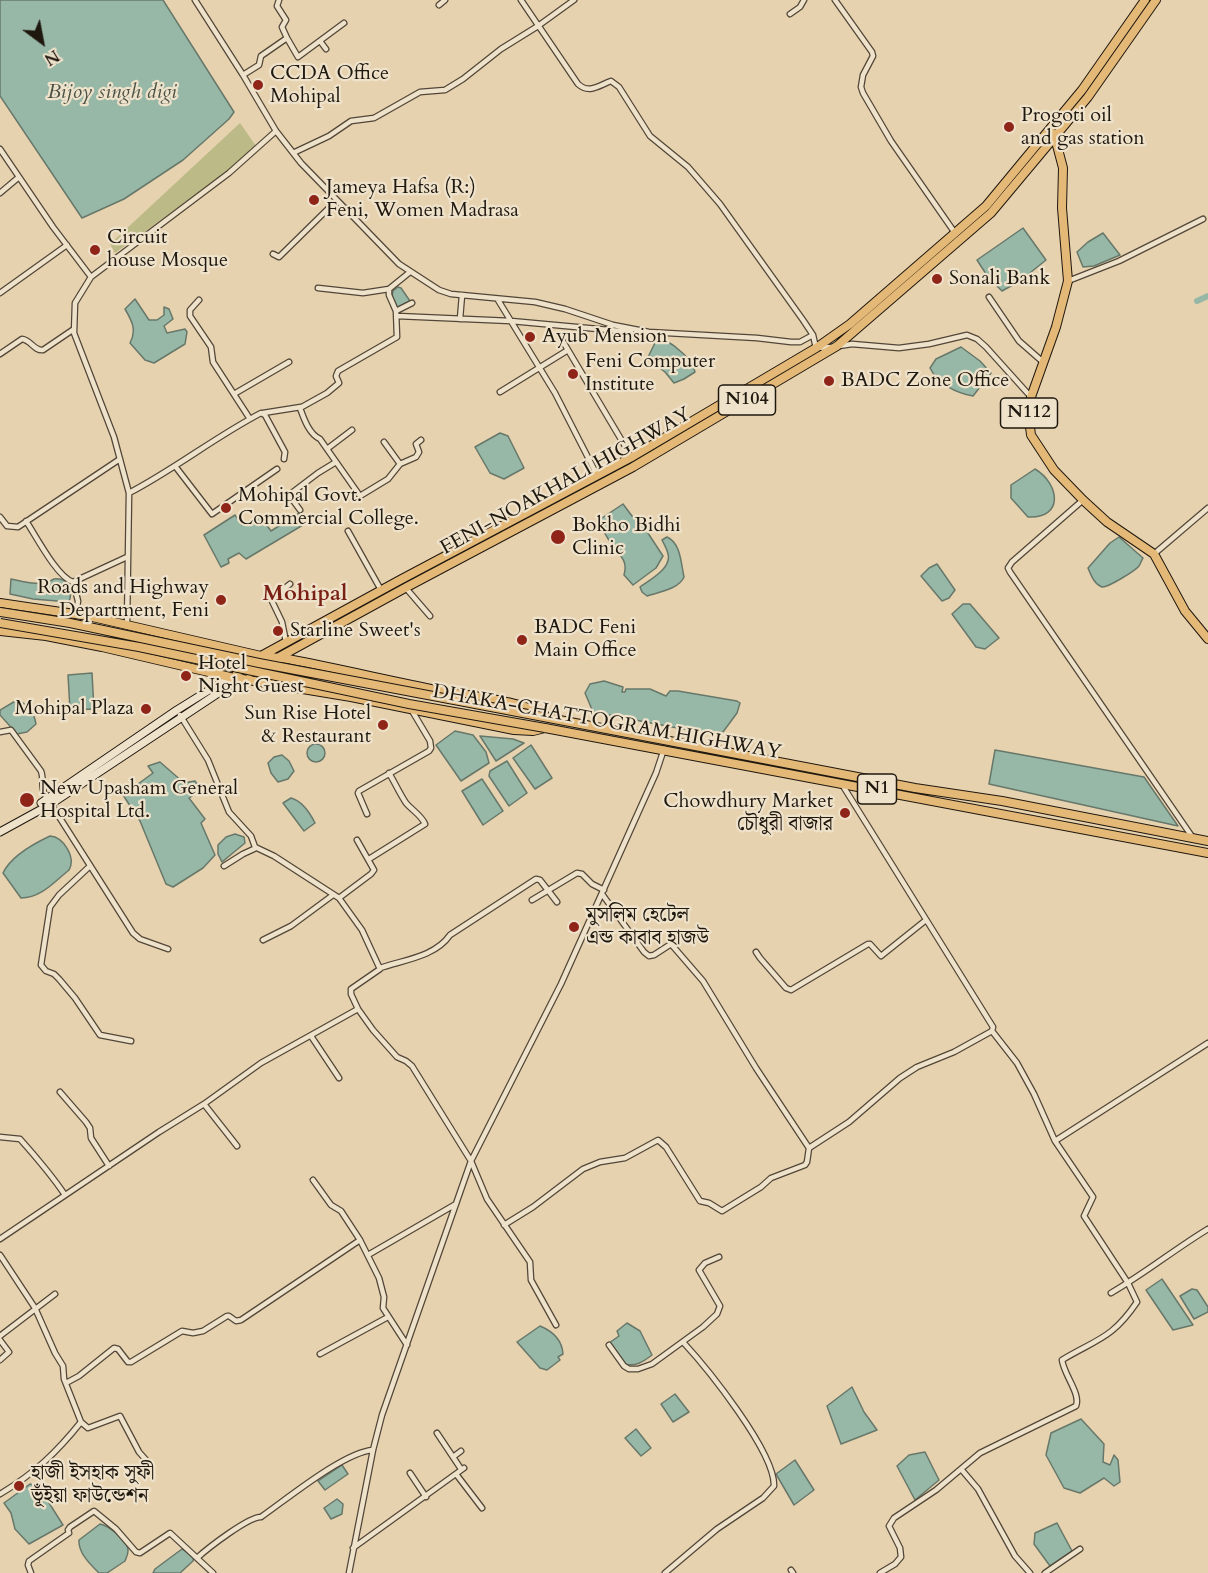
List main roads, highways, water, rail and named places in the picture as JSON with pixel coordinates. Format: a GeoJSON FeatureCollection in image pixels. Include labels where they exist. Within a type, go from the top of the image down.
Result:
{"type":"FeatureCollection","features":[{"type":"Feature","properties":{"kind":"highway","name":"FENI-NOAKHALI HIGHWAY"},"geometry":{"type":"LineString","coordinates":[[241,678],[816,348],[850,324],[986,206],[1082,90],[1145,0]]}},
{"type":"Feature","properties":{"kind":"highway","name":"FENI-NOAKHALI HIGHWAY"},"geometry":{"type":"LineString","coordinates":[[230,677],[261,656],[381,590],[402,584],[633,467],[837,346],[991,213],[1088,97],[1156,0]]}},
{"type":"Feature","properties":{"kind":"highway","name":"N112"},"geometry":{"type":"LineString","coordinates":[[1053,125],[1054,138],[1063,168],[1062,208],[1068,281],[1056,327],[1031,397],[1030,435],[1054,470],[1083,500],[1107,522],[1154,554],[1185,611],[1208,639]]}},
{"type":"Feature","properties":{"kind":"highway"},"geometry":{"type":"LineString","coordinates":[[0,603],[76,614],[261,656],[288,659],[517,706],[542,713],[549,718]]}},
{"type":"Feature","properties":{"kind":"highway","name":"DHAKA-CHATTOGRAM HIGHWAY"},"geometry":{"type":"LineString","coordinates":[[0,612],[70,623],[260,663],[1208,841]]}},
{"type":"Feature","properties":{"kind":"highway","name":"DHAKA-CHATTOGRAM HIGHWAY"},"geometry":{"type":"LineString","coordinates":[[0,623],[139,647],[409,704],[841,782],[1208,853]]}},
{"type":"Feature","properties":{"kind":"highway"},"geometry":{"type":"LineString","coordinates":[[0,631],[46,636],[230,677],[514,730],[533,731],[545,728]]}},
{"type":"Feature","properties":{"kind":"main road","name":"N104"},"geometry":{"type":"LineString","coordinates":[[0,832],[49,802],[230,677]]}},
{"type":"Feature","properties":{"kind":"main road","name":"N104"},"geometry":{"type":"LineString","coordinates":[[179,713],[241,678]]}},
{"type":"Feature","properties":{"kind":"main road","name":"N104"},"geometry":{"type":"LineString","coordinates":[[0,826],[49,802]]}},
{"type":"Feature","properties":{"kind":"water","name":"Bijoy singh digi"},"geometry":{"type":"Polygon","coordinates":[[[0,0],[163,0],[234,112],[183,160],[124,199],[82,218],[0,96],[0,0]]]}},
{"type":"Feature","properties":{"kind":"water"},"geometry":{"type":"Polygon","coordinates":[[[1023,228],[1046,260],[1020,281],[1002,291],[988,277],[977,260],[1023,228]]]}},
{"type":"Feature","properties":{"kind":"water"},"geometry":{"type":"Polygon","coordinates":[[[1103,233],[1120,255],[1094,266],[1083,267],[1077,252],[1103,233]]]}},
{"type":"Feature","properties":{"kind":"water"},"geometry":{"type":"Polygon","coordinates":[[[398,287],[410,301],[397,308],[392,297],[393,291],[398,287]]]}},
{"type":"Feature","properties":{"kind":"water"},"geometry":{"type":"Polygon","coordinates":[[[135,299],[149,320],[157,320],[164,315],[164,307],[169,309],[173,319],[164,326],[167,333],[185,329],[187,332],[185,344],[154,363],[145,360],[130,343],[133,326],[125,309],[135,299]]]}},
{"type":"Feature","properties":{"kind":"water"},"geometry":{"type":"Polygon","coordinates":[[[665,340],[683,354],[694,367],[695,372],[674,383],[665,372],[647,359],[656,341],[665,340]]]}},
{"type":"Feature","properties":{"kind":"water"},"geometry":{"type":"Polygon","coordinates":[[[961,347],[980,361],[991,373],[973,396],[948,387],[933,374],[930,368],[936,359],[961,347]]]}},
{"type":"Feature","properties":{"kind":"water"},"geometry":{"type":"Polygon","coordinates":[[[500,433],[508,436],[524,468],[504,479],[490,473],[475,447],[500,433]]]}},
{"type":"Feature","properties":{"kind":"water"},"geometry":{"type":"Polygon","coordinates":[[[1035,469],[1050,483],[1054,499],[1053,507],[1040,516],[1028,517],[1011,498],[1011,485],[1035,469]]]}},
{"type":"Feature","properties":{"kind":"water"},"geometry":{"type":"Polygon","coordinates":[[[623,504],[632,516],[640,521],[663,556],[656,568],[633,585],[624,575],[623,559],[607,537],[599,520],[623,504]]]}},
{"type":"Feature","properties":{"kind":"water"},"geometry":{"type":"Polygon","coordinates":[[[301,512],[308,522],[246,559],[239,553],[228,559],[229,563],[221,567],[204,535],[235,515],[242,525],[260,516],[271,531],[301,512]]]}},
{"type":"Feature","properties":{"kind":"water"},"geometry":{"type":"Polygon","coordinates":[[[667,537],[678,549],[684,577],[673,587],[647,596],[640,587],[664,569],[667,564],[668,554],[662,540],[667,537]]]}},
{"type":"Feature","properties":{"kind":"water"},"geometry":{"type":"Polygon","coordinates":[[[1119,537],[1143,558],[1132,572],[1105,587],[1099,586],[1088,568],[1110,543],[1119,537]]]}},
{"type":"Feature","properties":{"kind":"water"},"geometry":{"type":"Polygon","coordinates":[[[937,564],[955,590],[949,598],[942,601],[921,576],[937,564]]]}},
{"type":"Feature","properties":{"kind":"water"},"geometry":{"type":"Polygon","coordinates":[[[11,579],[37,584],[54,579],[63,580],[70,589],[69,602],[33,599],[10,594],[11,579]]]}},
{"type":"Feature","properties":{"kind":"water"},"geometry":{"type":"Polygon","coordinates":[[[963,604],[970,604],[999,638],[985,649],[976,647],[952,614],[963,604]]]}},
{"type":"Feature","properties":{"kind":"water"},"geometry":{"type":"Polygon","coordinates":[[[92,673],[94,709],[70,710],[68,675],[92,673]]]}},
{"type":"Feature","properties":{"kind":"water"},"geometry":{"type":"Polygon","coordinates":[[[604,681],[623,687],[622,692],[626,689],[650,689],[666,696],[670,691],[678,691],[740,703],[737,713],[723,732],[710,733],[672,727],[593,712],[585,693],[590,684],[604,681]]]}},
{"type":"Feature","properties":{"kind":"water"},"geometry":{"type":"Polygon","coordinates":[[[17,700],[29,709],[36,724],[27,732],[17,734],[0,715],[0,710],[17,700]]]}},
{"type":"Feature","properties":{"kind":"water"},"geometry":{"type":"Polygon","coordinates":[[[455,731],[473,735],[486,752],[489,763],[461,781],[436,745],[455,731]]]}},
{"type":"Feature","properties":{"kind":"water"},"geometry":{"type":"Polygon","coordinates":[[[480,736],[513,739],[524,743],[496,761],[480,736]]]}},
{"type":"Feature","properties":{"kind":"water"},"geometry":{"type":"Polygon","coordinates":[[[316,744],[322,747],[325,753],[322,759],[316,762],[310,759],[307,753],[310,747],[316,744]]]}},
{"type":"Feature","properties":{"kind":"water"},"geometry":{"type":"Polygon","coordinates":[[[531,745],[552,778],[535,789],[513,758],[531,745]]]}},
{"type":"Feature","properties":{"kind":"water"},"geometry":{"type":"Polygon","coordinates":[[[995,750],[1144,777],[1178,826],[989,784],[995,750]]]}},
{"type":"Feature","properties":{"kind":"water"},"geometry":{"type":"Polygon","coordinates":[[[282,755],[289,761],[294,771],[288,779],[278,782],[271,773],[268,763],[274,757],[282,755]]]}},
{"type":"Feature","properties":{"kind":"water"},"geometry":{"type":"Polygon","coordinates":[[[507,761],[527,793],[509,806],[489,776],[490,771],[507,761]]]}},
{"type":"Feature","properties":{"kind":"water"},"geometry":{"type":"Polygon","coordinates":[[[160,762],[184,783],[195,781],[201,790],[189,798],[205,819],[201,823],[215,855],[203,868],[173,887],[166,884],[140,821],[123,795],[153,773],[148,766],[160,762]]]}},
{"type":"Feature","properties":{"kind":"water"},"geometry":{"type":"Polygon","coordinates":[[[482,779],[503,811],[483,825],[462,791],[482,779]]]}},
{"type":"Feature","properties":{"kind":"water"},"geometry":{"type":"Polygon","coordinates":[[[291,798],[308,811],[315,823],[304,831],[283,803],[291,798]]]}},
{"type":"Feature","properties":{"kind":"water"},"geometry":{"type":"Polygon","coordinates":[[[235,834],[244,837],[245,843],[222,862],[218,854],[218,845],[226,837],[235,834]]]}},
{"type":"Feature","properties":{"kind":"water"},"geometry":{"type":"Polygon","coordinates":[[[50,836],[60,840],[70,854],[69,870],[41,892],[21,898],[3,873],[17,856],[50,836]]]}},
{"type":"Feature","properties":{"kind":"water"},"geometry":{"type":"Polygon","coordinates":[[[1162,1279],[1193,1325],[1173,1330],[1146,1290],[1162,1279]]]}},
{"type":"Feature","properties":{"kind":"water"},"geometry":{"type":"Polygon","coordinates":[[[1192,1289],[1197,1290],[1208,1307],[1208,1312],[1194,1319],[1180,1296],[1192,1289]]]}},
{"type":"Feature","properties":{"kind":"water"},"geometry":{"type":"Polygon","coordinates":[[[627,1323],[640,1331],[652,1355],[642,1362],[629,1365],[625,1364],[609,1343],[619,1336],[617,1331],[627,1323]]]}},
{"type":"Feature","properties":{"kind":"water"},"geometry":{"type":"Polygon","coordinates":[[[540,1326],[556,1336],[563,1354],[558,1357],[560,1360],[547,1370],[540,1368],[517,1342],[540,1326]]]}},
{"type":"Feature","properties":{"kind":"water"},"geometry":{"type":"Polygon","coordinates":[[[852,1387],[864,1412],[877,1430],[841,1444],[827,1406],[852,1387]]]}},
{"type":"Feature","properties":{"kind":"water"},"geometry":{"type":"Polygon","coordinates":[[[675,1394],[689,1412],[673,1422],[661,1404],[675,1394]]]}},
{"type":"Feature","properties":{"kind":"water"},"geometry":{"type":"Polygon","coordinates":[[[1081,1419],[1104,1444],[1103,1462],[1110,1465],[1114,1455],[1118,1460],[1120,1482],[1114,1486],[1104,1478],[1080,1493],[1064,1488],[1046,1455],[1051,1433],[1081,1419]]]}},
{"type":"Feature","properties":{"kind":"water"},"geometry":{"type":"Polygon","coordinates":[[[636,1429],[651,1448],[641,1456],[625,1438],[636,1429]]]}},
{"type":"Feature","properties":{"kind":"water"},"geometry":{"type":"Polygon","coordinates":[[[925,1452],[939,1480],[915,1500],[897,1466],[909,1455],[925,1452]]]}},
{"type":"Feature","properties":{"kind":"water"},"geometry":{"type":"Polygon","coordinates":[[[795,1460],[814,1490],[794,1505],[776,1474],[795,1460]]]}},
{"type":"Feature","properties":{"kind":"water"},"geometry":{"type":"Polygon","coordinates":[[[342,1465],[348,1474],[325,1490],[318,1481],[342,1465]]]}},
{"type":"Feature","properties":{"kind":"water"},"geometry":{"type":"Polygon","coordinates":[[[30,1484],[39,1487],[63,1525],[29,1544],[15,1529],[11,1513],[4,1503],[30,1484]]]}},
{"type":"Feature","properties":{"kind":"water"},"geometry":{"type":"Polygon","coordinates":[[[337,1499],[343,1504],[342,1514],[331,1519],[324,1508],[337,1499]]]}},
{"type":"Feature","properties":{"kind":"water"},"geometry":{"type":"Polygon","coordinates":[[[1057,1523],[1072,1551],[1050,1566],[1034,1544],[1035,1533],[1057,1523]]]}},
{"type":"Feature","properties":{"kind":"water"},"geometry":{"type":"Polygon","coordinates":[[[100,1524],[118,1534],[127,1547],[128,1554],[125,1561],[107,1573],[99,1573],[96,1570],[79,1545],[79,1540],[100,1524]]]}},
{"type":"Feature","properties":{"kind":"water"},"geometry":{"type":"Polygon","coordinates":[[[182,1549],[194,1557],[193,1561],[180,1573],[153,1573],[155,1569],[182,1549]]]}},
{"type":"Feature","properties":{"kind":"waterway"},"geometry":{"type":"LineString","coordinates":[[1197,301],[1208,296]]}},
{"type":"Feature","properties":{"kind":"place","name":"CCDA Office Mohipal"},"geometry":{"type":"Point","coordinates":[258,85]}},
{"type":"Feature","properties":{"kind":"place","name":"Progoti oil and gas station"},"geometry":{"type":"Point","coordinates":[1009,127]}},
{"type":"Feature","properties":{"kind":"place","name":"Jameya Hafsa (R:) Feni, Women Madrasa"},"geometry":{"type":"Point","coordinates":[314,200]}},
{"type":"Feature","properties":{"kind":"place","name":"Circuit house Mosque"},"geometry":{"type":"Point","coordinates":[95,250]}},
{"type":"Feature","properties":{"kind":"place","name":"Sonali Bank"},"geometry":{"type":"Point","coordinates":[937,279]}},
{"type":"Feature","properties":{"kind":"place","name":"Ayub Mension"},"geometry":{"type":"Point","coordinates":[530,337]}},
{"type":"Feature","properties":{"kind":"place","name":"Feni Computer Institute"},"geometry":{"type":"Point","coordinates":[573,374]}},
{"type":"Feature","properties":{"kind":"place","name":"BADC Zone Office"},"geometry":{"type":"Point","coordinates":[829,381]}},
{"type":"Feature","properties":{"kind":"place","name":"Mohipal Govt. Commercial College."},"geometry":{"type":"Point","coordinates":[226,508]}},
{"type":"Feature","properties":{"kind":"place","name":"Bokho Bidhi Clinic"},"geometry":{"type":"Point","coordinates":[558,537]}},
{"type":"Feature","properties":{"kind":"place","name":"Roads and Highway Department, Feni"},"geometry":{"type":"Point","coordinates":[221,600]}},
{"type":"Feature","properties":{"kind":"place","name":"Starline Sweet's"},"geometry":{"type":"Point","coordinates":[278,631]}},
{"type":"Feature","properties":{"kind":"place","name":"BADC Feni Main Office"},"geometry":{"type":"Point","coordinates":[522,640]}},
{"type":"Feature","properties":{"kind":"place","name":"Hotel Night Guest"},"geometry":{"type":"Point","coordinates":[186,676]}},
{"type":"Feature","properties":{"kind":"place","name":"Mohipal Plaza"},"geometry":{"type":"Point","coordinates":[146,709]}},
{"type":"Feature","properties":{"kind":"place","name":"Sun Rise Hotel & Restaurant"},"geometry":{"type":"Point","coordinates":[383,725]}},
{"type":"Feature","properties":{"kind":"place","name":"New Upasham General Hospital Ltd."},"geometry":{"type":"Point","coordinates":[27,800]}},
{"type":"Feature","properties":{"kind":"place","name":"Chowdhury Market চৌধুরী বাজার"},"geometry":{"type":"Point","coordinates":[845,813]}},
{"type":"Feature","properties":{"kind":"place","name":"মুসলিম হেটেল এন্ড কাবাব হাজউ"},"geometry":{"type":"Point","coordinates":[574,927]}},
{"type":"Feature","properties":{"kind":"place","name":"হাজী ইসহাক সুফী ভূঁইয়া ফাউন্ডেশন"},"geometry":{"type":"Point","coordinates":[19,1486]}},
{"type":"Feature","properties":{"kind":"district","name":"Mohipal"},"geometry":{"type":"Point","coordinates":[305,595]}}]}
